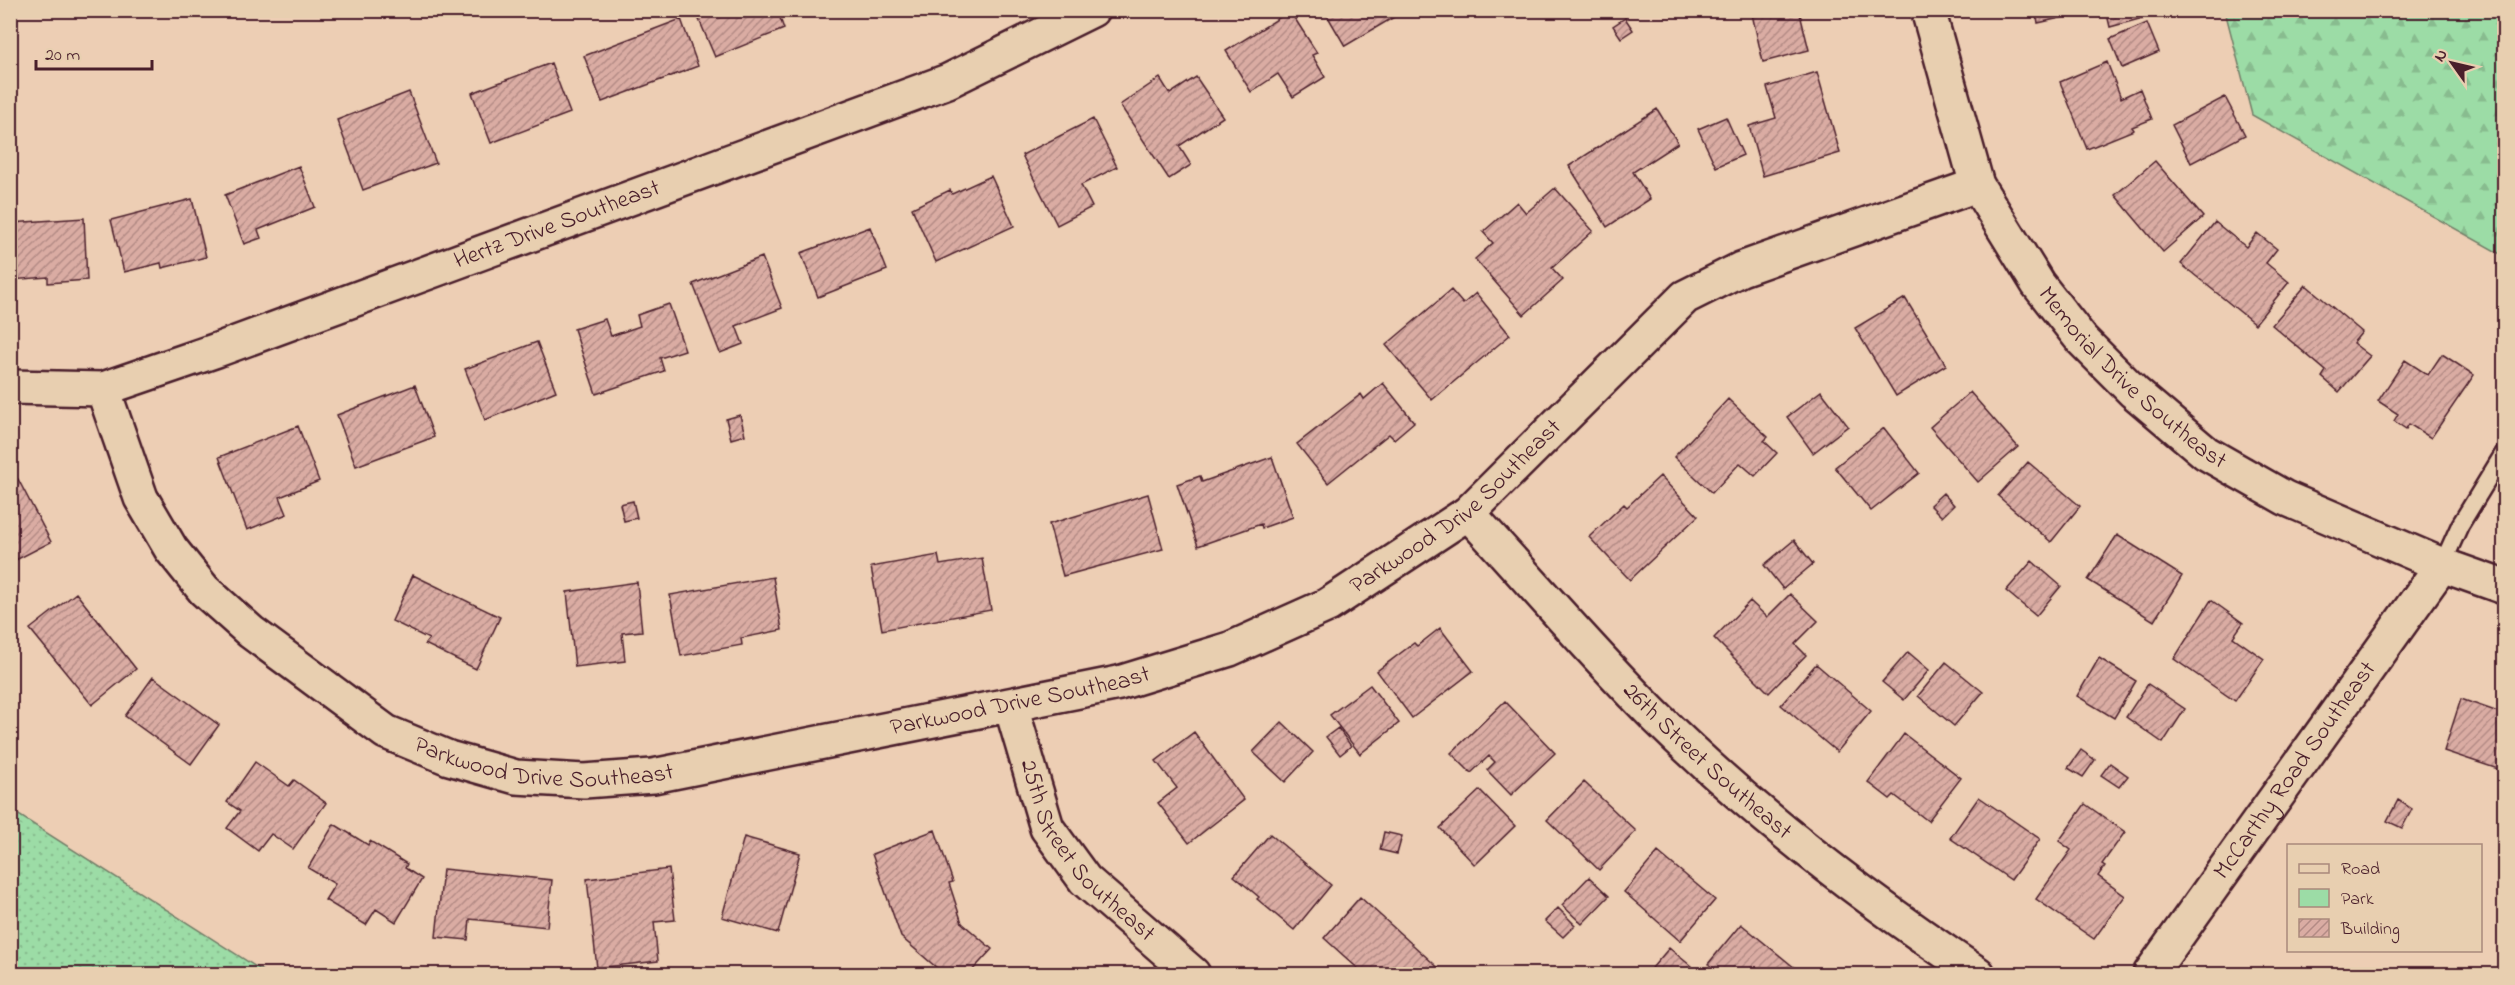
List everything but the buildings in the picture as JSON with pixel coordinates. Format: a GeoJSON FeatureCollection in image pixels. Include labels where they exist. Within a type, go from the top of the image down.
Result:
{"type":"FeatureCollection","features":[{"type":"Feature","properties":{"kind":"street","name":"Hertz Drive Southeast"},"geometry":{"type":"LineString","coordinates":[[10,387],[103,389],[217,351],[948,81],[1092,10]]}},
{"type":"Feature","properties":{"kind":"street","name":"Memorial Drive Southeast"},"geometry":{"type":"LineString","coordinates":[[1929,10],[1977,185],[2038,284],[2082,340],[2134,392],[2206,453],[2286,498],[2442,566],[2505,586]]}},
{"type":"Feature","properties":{"kind":"street","name":"Parkwood Drive Southeast"},"geometry":{"type":"LineString","coordinates":[[103,389],[141,498],[171,549],[204,590],[250,632],[386,732],[449,758],[516,777],[584,781],[653,776],[1119,683],[1230,650],[1328,605],[1468,513],[1685,297],[1741,269],[1977,185]]}},
{"type":"Feature","properties":{"kind":"street","name":"26th Street Southeast"},"geometry":{"type":"LineString","coordinates":[[1468,513],[1656,717],[1782,832],[1892,917],[1978,975]]}},
{"type":"Feature","properties":{"kind":"street","name":"McCarthy Road Southeast"},"geometry":{"type":"LineString","coordinates":[[2150,975],[2442,566]]}},
{"type":"Feature","properties":{"kind":"street","name":"25th Street Southeast"},"geometry":{"type":"LineString","coordinates":[[1011,706],[1047,828],[1085,880],[1193,975]]}},
{"type":"Feature","properties":{"kind":"lane"},"geometry":{"type":"LineString","coordinates":[[2442,566],[2460,525],[2505,453]]}},
{"type":"Feature","properties":{"kind":"green space"},"geometry":{"type":"Polygon","coordinates":[[[2225,11],[2504,11],[2504,256],[2252,115],[2225,11]]]}},
{"type":"Feature","properties":{"kind":"green space"},"geometry":{"type":"Polygon","coordinates":[[[11,810],[267,974],[11,974],[11,810]]]}}]}
